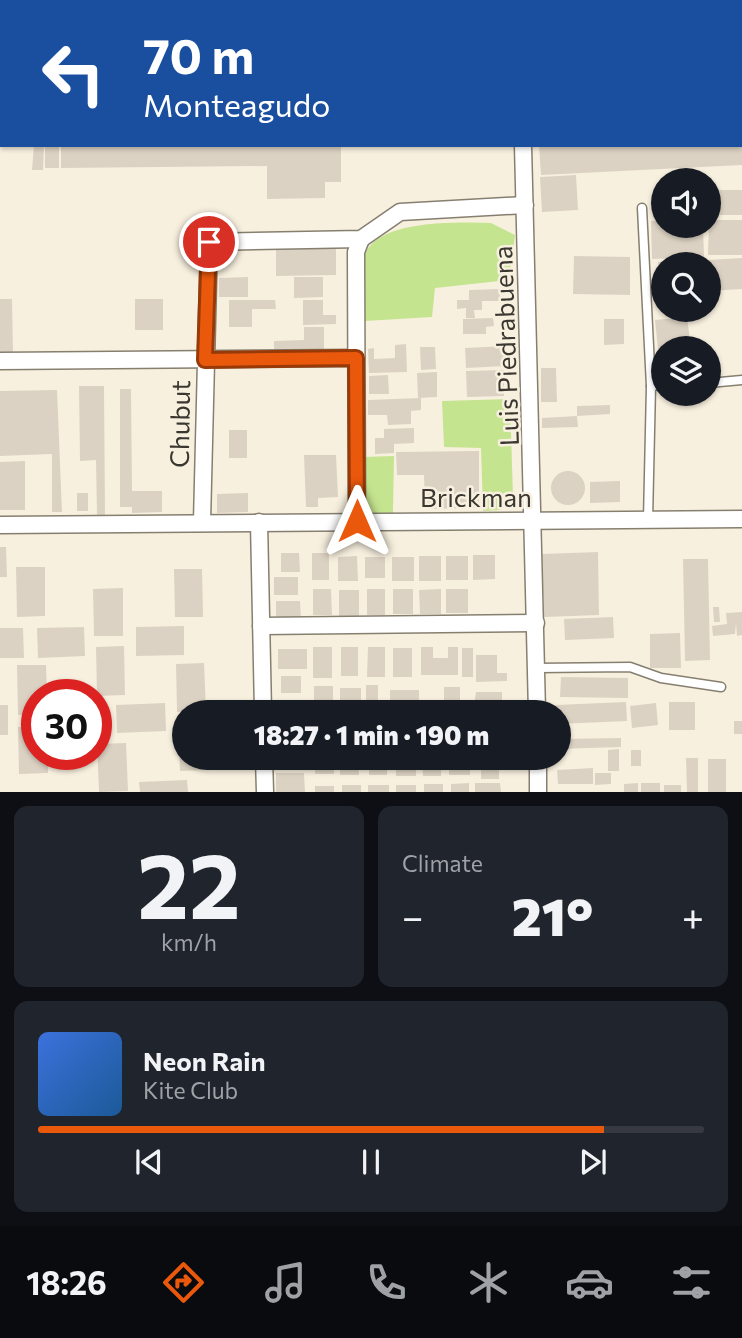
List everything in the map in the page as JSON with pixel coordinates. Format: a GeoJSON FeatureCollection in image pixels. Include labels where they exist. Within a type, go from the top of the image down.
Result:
{"type":"FeatureCollection","features":[{"type":"Feature","properties":{"kind":"street","name":"Luis Piedrabuena"},"geometry":{"type":"LineString","coordinates":[[523,147],[535,520],[537,700]]}},
{"type":"Feature","properties":{"kind":"street"},"geometry":{"type":"LineString","coordinates":[[357,521],[356,252],[362,239],[400,212],[525,205]]}},
{"type":"Feature","properties":{"kind":"street","name":"Chubut"},"geometry":{"type":"LineString","coordinates":[[202,522],[209,242],[362,239]]}},
{"type":"Feature","properties":{"kind":"street"},"geometry":{"type":"LineString","coordinates":[[0,361],[356,358]]}},
{"type":"Feature","properties":{"kind":"street","name":"Brickman"},"geometry":{"type":"LineString","coordinates":[[0,525],[742,519]]}},
{"type":"Feature","properties":{"kind":"street"},"geometry":{"type":"LineString","coordinates":[[259,522],[263,700]]}},
{"type":"Feature","properties":{"kind":"street"},"geometry":{"type":"LineString","coordinates":[[261,626],[536,623]]}},
{"type":"Feature","properties":{"kind":"street"},"geometry":{"type":"LineString","coordinates":[[264,770],[265,792]]}},
{"type":"Feature","properties":{"kind":"street"},"geometry":{"type":"LineString","coordinates":[[538,770],[538,792]]}},
{"type":"Feature","properties":{"kind":"lane"},"geometry":{"type":"LineString","coordinates":[[642,208],[651,386],[648,520]]}},
{"type":"Feature","properties":{"kind":"lane"},"geometry":{"type":"LineString","coordinates":[[721,382],[742,380]]}},
{"type":"Feature","properties":{"kind":"lane"},"geometry":{"type":"LineString","coordinates":[[537,668],[631,667],[661,678],[721,687]]}},
{"type":"Feature","properties":{"kind":"green space"},"geometry":{"type":"Polygon","coordinates":[[[491,223],[515,235],[509,280],[435,288],[432,317],[365,321],[364,261],[373,243],[402,229],[421,225],[491,223]]]}},
{"type":"Feature","properties":{"kind":"green space"},"geometry":{"type":"Polygon","coordinates":[[[510,399],[513,497],[500,510],[483,511],[481,448],[444,447],[442,401],[510,399]]]}},
{"type":"Feature","properties":{"kind":"green space"},"geometry":{"type":"Polygon","coordinates":[[[394,456],[393,513],[368,514],[362,509],[364,457],[394,456]]]}},
{"type":"Feature","properties":{"kind":"building"},"geometry":{"type":"Polygon","coordinates":[[[34,147],[44,147],[43,170],[32,170],[34,147]]]}},
{"type":"Feature","properties":{"kind":"building"},"geometry":{"type":"Polygon","coordinates":[[[45,147],[59,147],[59,168],[45,168],[45,147]]]}},
{"type":"Feature","properties":{"kind":"building"},"geometry":{"type":"Polygon","coordinates":[[[61,147],[341,147],[341,182],[325,182],[325,198],[267,199],[267,166],[61,168],[61,147]]]}},
{"type":"Feature","properties":{"kind":"building"},"geometry":{"type":"Polygon","coordinates":[[[539,147],[742,147],[742,165],[541,175],[539,147]]]}},
{"type":"Feature","properties":{"kind":"building"},"geometry":{"type":"Polygon","coordinates":[[[576,175],[578,210],[542,212],[540,177],[576,175]]]}},
{"type":"Feature","properties":{"kind":"building"},"geometry":{"type":"Polygon","coordinates":[[[721,190],[742,190],[742,215],[721,215],[721,190]]]}},
{"type":"Feature","properties":{"kind":"building"},"geometry":{"type":"Polygon","coordinates":[[[721,220],[742,220],[742,255],[708,252],[708,238],[721,238],[721,220]]]}},
{"type":"Feature","properties":{"kind":"building"},"geometry":{"type":"Polygon","coordinates":[[[651,238],[703,238],[704,252],[652,252],[651,238]]]}},
{"type":"Feature","properties":{"kind":"building"},"geometry":{"type":"Polygon","coordinates":[[[336,248],[336,275],[276,276],[276,249],[336,248]]]}},
{"type":"Feature","properties":{"kind":"building"},"geometry":{"type":"Polygon","coordinates":[[[574,256],[630,257],[630,295],[573,294],[574,256]]]}},
{"type":"Feature","properties":{"kind":"building"},"geometry":{"type":"Polygon","coordinates":[[[742,258],[742,289],[721,290],[721,259],[742,258]]]}},
{"type":"Feature","properties":{"kind":"building"},"geometry":{"type":"Polygon","coordinates":[[[248,277],[248,297],[219,297],[219,278],[248,277]]]}},
{"type":"Feature","properties":{"kind":"building"},"geometry":{"type":"Polygon","coordinates":[[[294,277],[323,277],[323,297],[294,298],[294,277]]]}},
{"type":"Feature","properties":{"kind":"building"},"geometry":{"type":"Polygon","coordinates":[[[500,289],[500,301],[482,301],[482,310],[474,310],[475,318],[466,318],[466,308],[457,309],[457,300],[469,300],[469,290],[500,289]]]}},
{"type":"Feature","properties":{"kind":"building"},"geometry":{"type":"Polygon","coordinates":[[[0,299],[12,299],[13,353],[0,353],[0,299]]]}},
{"type":"Feature","properties":{"kind":"building"},"geometry":{"type":"Polygon","coordinates":[[[135,299],[163,299],[163,330],[135,330],[135,299]]]}},
{"type":"Feature","properties":{"kind":"building"},"geometry":{"type":"Polygon","coordinates":[[[229,300],[275,300],[276,309],[252,309],[252,327],[229,327],[229,300]]]}},
{"type":"Feature","properties":{"kind":"building"},"geometry":{"type":"Polygon","coordinates":[[[303,300],[323,300],[323,315],[336,315],[336,324],[303,325],[303,300]]]}},
{"type":"Feature","properties":{"kind":"building"},"geometry":{"type":"Polygon","coordinates":[[[493,318],[494,326],[486,327],[486,334],[463,334],[463,319],[493,318]]]}},
{"type":"Feature","properties":{"kind":"building"},"geometry":{"type":"Polygon","coordinates":[[[604,319],[624,319],[624,344],[604,345],[604,319]]]}},
{"type":"Feature","properties":{"kind":"building"},"geometry":{"type":"Polygon","coordinates":[[[655,322],[688,322],[689,336],[657,336],[655,322]]]}},
{"type":"Feature","properties":{"kind":"building"},"geometry":{"type":"Polygon","coordinates":[[[304,327],[324,327],[324,353],[274,354],[274,341],[304,340],[304,327]]]}},
{"type":"Feature","properties":{"kind":"building"},"geometry":{"type":"Polygon","coordinates":[[[406,344],[407,372],[369,373],[368,349],[374,348],[374,359],[395,358],[395,345],[406,344]]]}},
{"type":"Feature","properties":{"kind":"building"},"geometry":{"type":"Polygon","coordinates":[[[506,346],[506,366],[466,368],[465,348],[506,346]]]}},
{"type":"Feature","properties":{"kind":"building"},"geometry":{"type":"Polygon","coordinates":[[[420,347],[435,347],[436,369],[421,370],[420,347]]]}},
{"type":"Feature","properties":{"kind":"building"},"geometry":{"type":"Polygon","coordinates":[[[541,368],[556,368],[557,402],[541,402],[541,368]]]}},
{"type":"Feature","properties":{"kind":"building"},"geometry":{"type":"Polygon","coordinates":[[[504,370],[504,396],[467,397],[466,371],[504,370]]]}},
{"type":"Feature","properties":{"kind":"building"},"geometry":{"type":"Polygon","coordinates":[[[437,372],[437,397],[418,398],[417,373],[437,372]]]}},
{"type":"Feature","properties":{"kind":"building"},"geometry":{"type":"Polygon","coordinates":[[[388,375],[389,394],[369,394],[369,376],[388,375]]]}},
{"type":"Feature","properties":{"kind":"building"},"geometry":{"type":"Polygon","coordinates":[[[79,386],[104,386],[105,515],[97,515],[96,460],[80,461],[79,386]]]}},
{"type":"Feature","properties":{"kind":"building"},"geometry":{"type":"Polygon","coordinates":[[[120,389],[131,389],[132,491],[162,491],[162,512],[132,513],[132,507],[120,507],[120,389]]]}},
{"type":"Feature","properties":{"kind":"building"},"geometry":{"type":"Polygon","coordinates":[[[57,390],[62,512],[52,512],[52,454],[0,456],[0,391],[57,390]]]}},
{"type":"Feature","properties":{"kind":"building"},"geometry":{"type":"Polygon","coordinates":[[[421,398],[421,410],[411,411],[411,424],[388,425],[387,415],[368,415],[368,400],[421,398]]]}},
{"type":"Feature","properties":{"kind":"building"},"geometry":{"type":"Polygon","coordinates":[[[610,405],[610,414],[577,416],[577,406],[610,405]]]}},
{"type":"Feature","properties":{"kind":"building"},"geometry":{"type":"Polygon","coordinates":[[[577,416],[578,427],[542,428],[542,418],[577,416]]]}},
{"type":"Feature","properties":{"kind":"building"},"geometry":{"type":"Polygon","coordinates":[[[414,428],[414,443],[394,444],[394,453],[375,454],[375,438],[384,438],[384,429],[414,428]]]}},
{"type":"Feature","properties":{"kind":"building"},"geometry":{"type":"Polygon","coordinates":[[[229,430],[247,430],[247,458],[229,458],[229,430]]]}},
{"type":"Feature","properties":{"kind":"building"},"geometry":{"type":"Polygon","coordinates":[[[479,451],[479,508],[425,509],[424,475],[397,475],[396,452],[479,451]]]}},
{"type":"Feature","properties":{"kind":"building"},"geometry":{"type":"Polygon","coordinates":[[[304,455],[336,455],[338,497],[318,498],[318,507],[306,507],[304,455]]]}},
{"type":"Feature","properties":{"kind":"building"},"geometry":{"type":"Polygon","coordinates":[[[25,461],[25,510],[0,510],[0,462],[25,461]]]}},
{"type":"Feature","properties":{"kind":"building"},"geometry":{"type":"Polygon","coordinates":[[[568,471],[580,476],[585,488],[580,500],[568,505],[556,500],[551,488],[556,476],[568,471]]]}},
{"type":"Feature","properties":{"kind":"building"},"geometry":{"type":"Polygon","coordinates":[[[620,481],[620,502],[590,503],[590,482],[620,481]]]}},
{"type":"Feature","properties":{"kind":"building"},"geometry":{"type":"Polygon","coordinates":[[[77,493],[88,493],[88,511],[77,511],[77,493]]]}},
{"type":"Feature","properties":{"kind":"building"},"geometry":{"type":"Polygon","coordinates":[[[248,493],[248,512],[217,513],[217,494],[248,493]]]}},
{"type":"Feature","properties":{"kind":"building"},"geometry":{"type":"Polygon","coordinates":[[[0,547],[6,547],[7,577],[0,577],[0,547]]]}},
{"type":"Feature","properties":{"kind":"building"},"geometry":{"type":"Polygon","coordinates":[[[598,552],[599,615],[544,617],[542,554],[598,552]]]}},
{"type":"Feature","properties":{"kind":"building"},"geometry":{"type":"Polygon","coordinates":[[[281,553],[299,553],[300,572],[281,572],[281,553]]]}},
{"type":"Feature","properties":{"kind":"building"},"geometry":{"type":"Polygon","coordinates":[[[312,553],[329,553],[329,580],[312,580],[312,553]]]}},
{"type":"Feature","properties":{"kind":"building"},"geometry":{"type":"Polygon","coordinates":[[[473,555],[495,555],[495,579],[473,580],[473,555]]]}},
{"type":"Feature","properties":{"kind":"building"},"geometry":{"type":"Polygon","coordinates":[[[357,556],[358,581],[338,581],[338,557],[357,556]]]}},
{"type":"Feature","properties":{"kind":"building"},"geometry":{"type":"Polygon","coordinates":[[[419,556],[441,556],[441,581],[419,581],[419,556]]]}},
{"type":"Feature","properties":{"kind":"building"},"geometry":{"type":"Polygon","coordinates":[[[446,556],[468,556],[468,580],[446,580],[446,556]]]}},
{"type":"Feature","properties":{"kind":"building"},"geometry":{"type":"Polygon","coordinates":[[[365,557],[385,557],[385,578],[365,578],[365,557]]]}},
{"type":"Feature","properties":{"kind":"building"},"geometry":{"type":"Polygon","coordinates":[[[392,557],[414,557],[414,581],[392,581],[392,557]]]}},
{"type":"Feature","properties":{"kind":"building"},"geometry":{"type":"Polygon","coordinates":[[[683,559],[708,559],[710,660],[685,661],[683,559]]]}},
{"type":"Feature","properties":{"kind":"building"},"geometry":{"type":"Polygon","coordinates":[[[16,567],[45,567],[45,616],[17,617],[16,567]]]}},
{"type":"Feature","properties":{"kind":"building"},"geometry":{"type":"Polygon","coordinates":[[[174,569],[202,569],[203,617],[175,617],[174,569]]]}},
{"type":"Feature","properties":{"kind":"building"},"geometry":{"type":"Polygon","coordinates":[[[274,577],[298,577],[298,595],[274,595],[274,577]]]}},
{"type":"Feature","properties":{"kind":"building"},"geometry":{"type":"Polygon","coordinates":[[[123,588],[123,636],[94,636],[93,589],[123,588]]]}},
{"type":"Feature","properties":{"kind":"building"},"geometry":{"type":"Polygon","coordinates":[[[313,589],[331,589],[332,615],[313,615],[313,589]]]}},
{"type":"Feature","properties":{"kind":"building"},"geometry":{"type":"Polygon","coordinates":[[[367,589],[385,589],[385,615],[367,615],[367,589]]]}},
{"type":"Feature","properties":{"kind":"building"},"geometry":{"type":"Polygon","coordinates":[[[393,589],[413,589],[413,614],[393,614],[393,589]]]}},
{"type":"Feature","properties":{"kind":"building"},"geometry":{"type":"Polygon","coordinates":[[[441,589],[441,614],[420,614],[419,590],[441,589]]]}},
{"type":"Feature","properties":{"kind":"building"},"geometry":{"type":"Polygon","coordinates":[[[446,589],[468,589],[468,613],[446,613],[446,589]]]}},
{"type":"Feature","properties":{"kind":"building"},"geometry":{"type":"Polygon","coordinates":[[[339,590],[359,590],[359,617],[339,617],[339,590]]]}},
{"type":"Feature","properties":{"kind":"building"},"geometry":{"type":"Polygon","coordinates":[[[276,601],[300,601],[301,620],[276,620],[276,601]]]}},
{"type":"Feature","properties":{"kind":"building"},"geometry":{"type":"Polygon","coordinates":[[[713,607],[719,607],[720,622],[714,622],[713,607]]]}},
{"type":"Feature","properties":{"kind":"building"},"geometry":{"type":"Polygon","coordinates":[[[742,612],[742,635],[737,636],[736,623],[735,634],[713,636],[712,626],[727,624],[726,613],[742,612]]]}},
{"type":"Feature","properties":{"kind":"building"},"geometry":{"type":"Polygon","coordinates":[[[613,617],[614,638],[565,640],[564,619],[613,617]]]}},
{"type":"Feature","properties":{"kind":"building"},"geometry":{"type":"Polygon","coordinates":[[[184,626],[184,655],[136,656],[136,627],[184,626]]]}},
{"type":"Feature","properties":{"kind":"building"},"geometry":{"type":"Polygon","coordinates":[[[84,627],[85,656],[38,658],[37,628],[84,627]]]}},
{"type":"Feature","properties":{"kind":"building"},"geometry":{"type":"Polygon","coordinates":[[[0,628],[23,628],[24,658],[0,658],[0,628]]]}},
{"type":"Feature","properties":{"kind":"building"},"geometry":{"type":"Polygon","coordinates":[[[680,633],[681,668],[650,668],[650,634],[680,633]]]}},
{"type":"Feature","properties":{"kind":"building"},"geometry":{"type":"Polygon","coordinates":[[[124,646],[125,695],[112,695],[112,679],[97,679],[96,647],[124,646]]]}},
{"type":"Feature","properties":{"kind":"building"},"geometry":{"type":"Polygon","coordinates":[[[313,647],[332,647],[332,678],[313,678],[313,647]]]}},
{"type":"Feature","properties":{"kind":"building"},"geometry":{"type":"Polygon","coordinates":[[[341,647],[358,647],[358,676],[341,676],[341,647]]]}},
{"type":"Feature","properties":{"kind":"building"},"geometry":{"type":"Polygon","coordinates":[[[368,647],[385,647],[385,677],[367,677],[368,647]]]}},
{"type":"Feature","properties":{"kind":"building"},"geometry":{"type":"Polygon","coordinates":[[[421,647],[433,647],[433,658],[448,658],[448,647],[458,647],[458,675],[421,675],[421,647]]]}},
{"type":"Feature","properties":{"kind":"building"},"geometry":{"type":"Polygon","coordinates":[[[393,648],[412,648],[412,677],[393,677],[393,648]]]}},
{"type":"Feature","properties":{"kind":"building"},"geometry":{"type":"Polygon","coordinates":[[[462,648],[473,648],[473,677],[462,677],[462,648]]]}},
{"type":"Feature","properties":{"kind":"building"},"geometry":{"type":"Polygon","coordinates":[[[278,649],[307,649],[307,669],[278,669],[278,649]]]}},
{"type":"Feature","properties":{"kind":"building"},"geometry":{"type":"Polygon","coordinates":[[[476,655],[497,655],[497,673],[507,673],[507,681],[476,682],[476,655]]]}},
{"type":"Feature","properties":{"kind":"building"},"geometry":{"type":"Polygon","coordinates":[[[204,663],[206,700],[177,700],[176,664],[204,663]]]}},
{"type":"Feature","properties":{"kind":"building"},"geometry":{"type":"Polygon","coordinates":[[[17,665],[46,665],[46,679],[21,679],[21,715],[18,715],[17,665]]]}},
{"type":"Feature","properties":{"kind":"building"},"geometry":{"type":"Polygon","coordinates":[[[281,676],[301,676],[301,693],[281,693],[281,676]]]}},
{"type":"Feature","properties":{"kind":"building"},"geometry":{"type":"Polygon","coordinates":[[[561,677],[628,678],[628,698],[560,697],[561,677]]]}},
{"type":"Feature","properties":{"kind":"building"},"geometry":{"type":"Polygon","coordinates":[[[366,685],[378,685],[378,700],[366,700],[366,685]]]}},
{"type":"Feature","properties":{"kind":"building"},"geometry":{"type":"Polygon","coordinates":[[[314,686],[333,686],[333,700],[314,700],[314,686]]]}},
{"type":"Feature","properties":{"kind":"building"},"geometry":{"type":"Polygon","coordinates":[[[444,687],[460,687],[460,700],[444,700],[444,687]]]}},
{"type":"Feature","properties":{"kind":"building"},"geometry":{"type":"Polygon","coordinates":[[[340,688],[361,688],[361,700],[340,700],[340,688]]]}},
{"type":"Feature","properties":{"kind":"building"},"geometry":{"type":"Polygon","coordinates":[[[390,690],[419,690],[419,700],[390,700],[390,690]]]}},
{"type":"Feature","properties":{"kind":"building"},"geometry":{"type":"Polygon","coordinates":[[[476,692],[502,692],[502,700],[475,700],[476,692]]]}},
{"type":"Feature","properties":{"kind":"building"},"geometry":{"type":"Polygon","coordinates":[[[626,702],[627,721],[571,723],[571,704],[626,702]]]}},
{"type":"Feature","properties":{"kind":"building"},"geometry":{"type":"Polygon","coordinates":[[[669,702],[695,702],[695,730],[669,730],[669,702]]]}},
{"type":"Feature","properties":{"kind":"building"},"geometry":{"type":"Polygon","coordinates":[[[165,703],[166,731],[117,733],[116,705],[165,703]]]}},
{"type":"Feature","properties":{"kind":"building"},"geometry":{"type":"Polygon","coordinates":[[[656,703],[658,725],[632,728],[630,706],[656,703]]]}},
{"type":"Feature","properties":{"kind":"building"},"geometry":{"type":"Polygon","coordinates":[[[0,705],[8,705],[8,735],[0,735],[0,705]]]}},
{"type":"Feature","properties":{"kind":"building"},"geometry":{"type":"Polygon","coordinates":[[[734,721],[742,721],[742,734],[734,734],[734,721]]]}},
{"type":"Feature","properties":{"kind":"building"},"geometry":{"type":"Polygon","coordinates":[[[18,727],[21,727],[21,770],[48,770],[48,773],[19,774],[18,727]]]}},
{"type":"Feature","properties":{"kind":"building"},"geometry":{"type":"Polygon","coordinates":[[[621,738],[621,747],[571,749],[571,739],[621,738]]]}},
{"type":"Feature","properties":{"kind":"building"},"geometry":{"type":"Polygon","coordinates":[[[112,743],[126,743],[128,791],[99,792],[98,770],[112,770],[112,743]]]}},
{"type":"Feature","properties":{"kind":"building"},"geometry":{"type":"Polygon","coordinates":[[[619,749],[619,771],[608,771],[608,750],[619,749]]]}},
{"type":"Feature","properties":{"kind":"building"},"geometry":{"type":"Polygon","coordinates":[[[631,750],[641,750],[641,766],[631,766],[631,750]]]}},
{"type":"Feature","properties":{"kind":"building"},"geometry":{"type":"Polygon","coordinates":[[[686,758],[698,758],[698,792],[687,792],[686,758]]]}},
{"type":"Feature","properties":{"kind":"building"},"geometry":{"type":"Polygon","coordinates":[[[708,759],[726,759],[726,792],[708,792],[708,759]]]}},
{"type":"Feature","properties":{"kind":"building"},"geometry":{"type":"Polygon","coordinates":[[[593,768],[593,784],[558,784],[557,770],[593,768]]]}},
{"type":"Feature","properties":{"kind":"building"},"geometry":{"type":"Polygon","coordinates":[[[315,770],[334,770],[334,774],[315,774],[315,770]]]}},
{"type":"Feature","properties":{"kind":"building"},"geometry":{"type":"Polygon","coordinates":[[[340,770],[359,770],[359,775],[340,775],[340,770]]]}},
{"type":"Feature","properties":{"kind":"building"},"geometry":{"type":"Polygon","coordinates":[[[369,770],[387,770],[387,775],[369,775],[369,770]]]}},
{"type":"Feature","properties":{"kind":"building"},"geometry":{"type":"Polygon","coordinates":[[[396,770],[416,770],[416,776],[396,776],[396,770]]]}},
{"type":"Feature","properties":{"kind":"building"},"geometry":{"type":"Polygon","coordinates":[[[423,770],[441,770],[441,776],[423,776],[423,770]]]}},
{"type":"Feature","properties":{"kind":"building"},"geometry":{"type":"Polygon","coordinates":[[[449,770],[470,770],[470,775],[449,775],[449,770]]]}},
{"type":"Feature","properties":{"kind":"building"},"geometry":{"type":"Polygon","coordinates":[[[481,770],[499,770],[499,779],[481,779],[481,770]]]}},
{"type":"Feature","properties":{"kind":"building"},"geometry":{"type":"Polygon","coordinates":[[[276,773],[304,773],[305,792],[276,792],[276,773]]]}},
{"type":"Feature","properties":{"kind":"building"},"geometry":{"type":"Polygon","coordinates":[[[595,773],[611,773],[611,784],[595,785],[595,773]]]}},
{"type":"Feature","properties":{"kind":"building"},"geometry":{"type":"Polygon","coordinates":[[[187,780],[188,792],[140,792],[139,782],[187,780]]]}},
{"type":"Feature","properties":{"kind":"building"},"geometry":{"type":"Polygon","coordinates":[[[469,783],[469,792],[451,792],[451,784],[469,783]]]}},
{"type":"Feature","properties":{"kind":"building"},"geometry":{"type":"Polygon","coordinates":[[[475,783],[500,783],[501,792],[475,792],[475,783]]]}},
{"type":"Feature","properties":{"kind":"building"},"geometry":{"type":"Polygon","coordinates":[[[638,783],[638,792],[624,792],[624,784],[638,783]]]}},
{"type":"Feature","properties":{"kind":"building"},"geometry":{"type":"Polygon","coordinates":[[[641,783],[660,783],[660,792],[641,792],[641,783]]]}},
{"type":"Feature","properties":{"kind":"building"},"geometry":{"type":"Polygon","coordinates":[[[424,784],[443,784],[443,792],[424,792],[424,784]]]}},
{"type":"Feature","properties":{"kind":"building"},"geometry":{"type":"Polygon","coordinates":[[[342,785],[361,785],[361,792],[342,792],[342,785]]]}},
{"type":"Feature","properties":{"kind":"building"},"geometry":{"type":"Polygon","coordinates":[[[368,785],[389,785],[389,792],[368,792],[368,785]]]}},
{"type":"Feature","properties":{"kind":"building"},"geometry":{"type":"Polygon","coordinates":[[[396,785],[416,785],[416,792],[396,792],[396,785]]]}},
{"type":"Feature","properties":{"kind":"building"},"geometry":{"type":"Polygon","coordinates":[[[664,785],[681,785],[681,792],[664,792],[664,785]]]}},
{"type":"Feature","properties":{"kind":"building"},"geometry":{"type":"Polygon","coordinates":[[[315,786],[334,786],[334,792],[315,792],[315,786]]]}},
{"type":"Feature","properties":{"kind":"route"},"geometry":{"type":"LineString","coordinates":[[209,242],[206,262],[205,360],[356,358],[357,521]]}}]}
